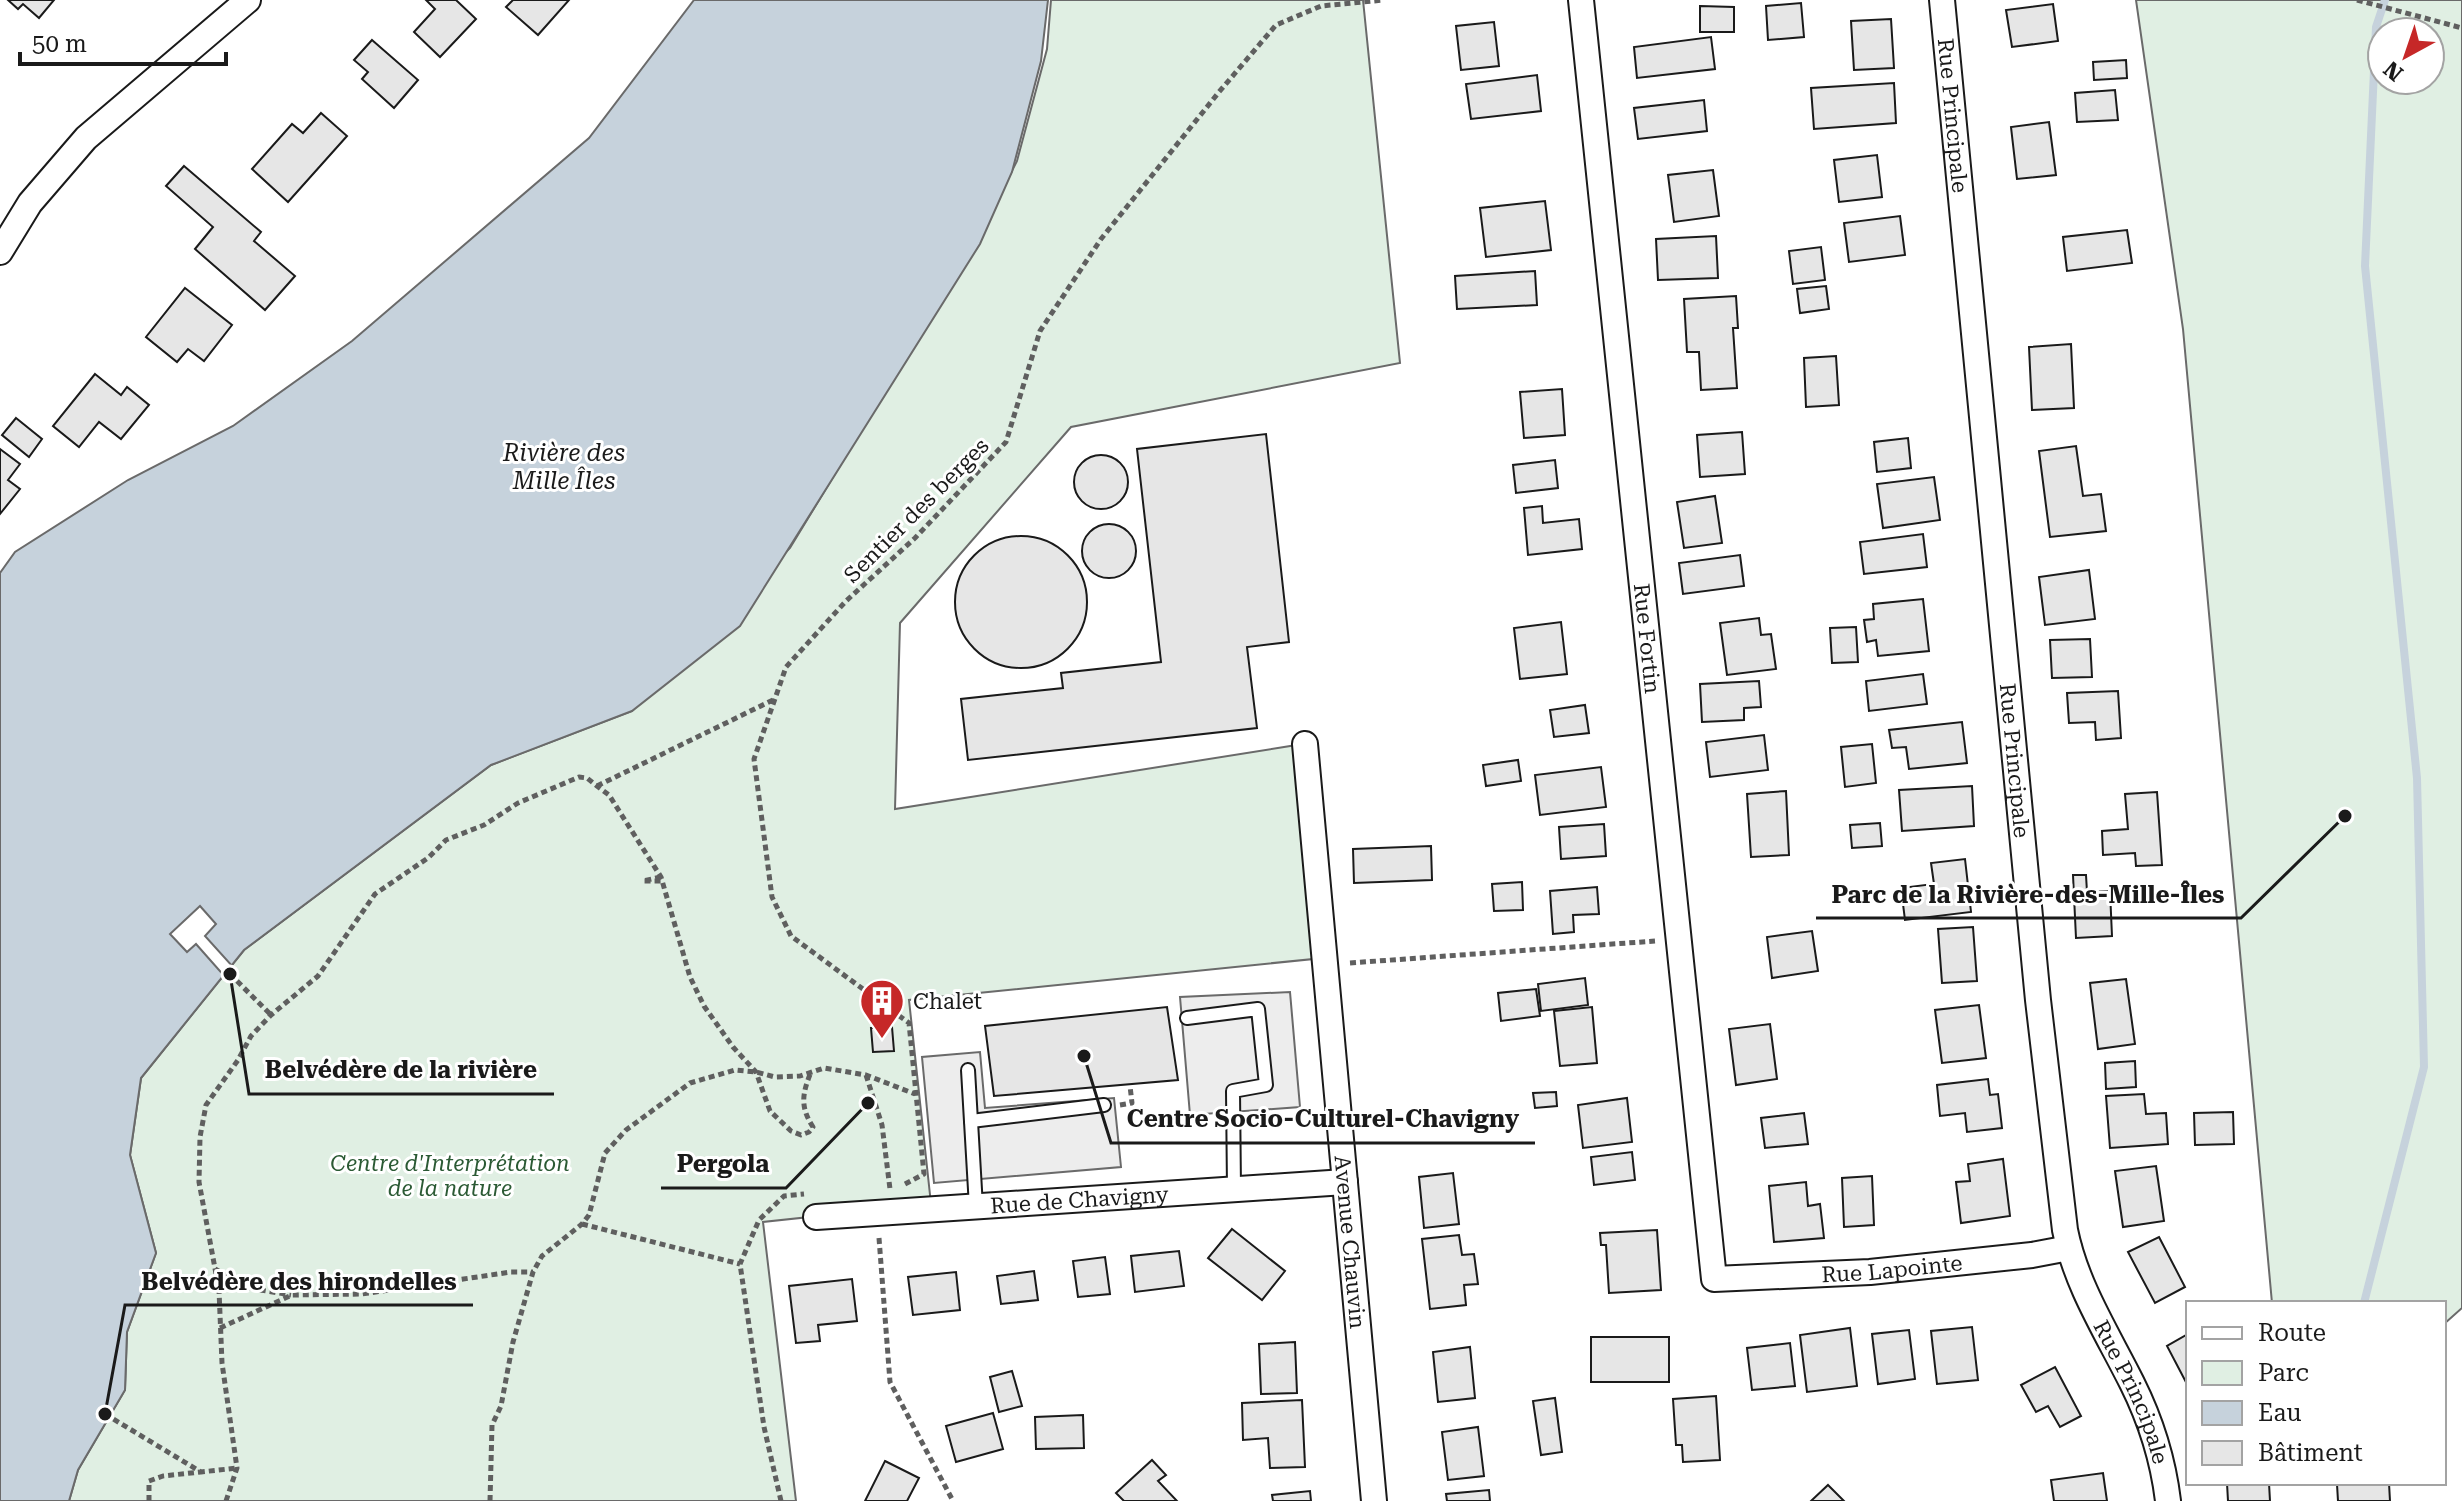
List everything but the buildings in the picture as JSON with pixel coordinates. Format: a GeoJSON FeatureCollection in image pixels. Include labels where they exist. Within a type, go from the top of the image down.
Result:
{"type":"FeatureCollection","features":[{"type":"Feature","properties":{"kind":"street"},"geometry":{"type":"LineString","coordinates":[[0,252],[30,203],[86,138],[248,0]]}},
{"type":"Feature","properties":{"kind":"street","name":"Rue Fortin"},"geometry":{"type":"LineString","coordinates":[[1581,0],[1714,1279]]}},
{"type":"Feature","properties":{"kind":"street","name":"Rue Principale"},"geometry":{"type":"LineString","coordinates":[[1942,0],[2038,1000],[2069,1248],[2085,1292],[2149,1423],[2161,1457],[2168,1501]]}},
{"type":"Feature","properties":{"kind":"street","name":"Avenue Chauvin"},"geometry":{"type":"LineString","coordinates":[[1305,744],[1374,1501]]}},
{"type":"Feature","properties":{"kind":"street","name":"Rue de Chavigny"},"geometry":{"type":"LineString","coordinates":[[815,1205],[884,1214],[1345,1182]]}},
{"type":"Feature","properties":{"kind":"street","name":"Rue Lapointe"},"geometry":{"type":"LineString","coordinates":[[1714,1279],[1870,1272],[2032,1255],[2069,1248]]}},
{"type":"Feature","properties":{"kind":"lane"},"geometry":{"type":"LineString","coordinates":[[1187,1018],[1258,1009],[1266,1085],[1233,1091],[1234,1189]]}},
{"type":"Feature","properties":{"kind":"lane"},"geometry":{"type":"LineString","coordinates":[[968,1070],[976,1207]]}},
{"type":"Feature","properties":{"kind":"lane"},"geometry":{"type":"LineString","coordinates":[[971,1121],[1108,1106]]}},
{"type":"Feature","properties":{"kind":"path","name":"Sentier des berges"},"geometry":{"type":"LineString","coordinates":[[916,1095],[909,1023],[791,936],[772,897],[754,759],[786,667],[846,601],[915,538],[1006,442],[1040,331],[1101,239],[1276,25],[1321,6],[1384,0]]}},
{"type":"Feature","properties":{"kind":"path"},"geometry":{"type":"LineString","coordinates":[[2357,0],[2462,28]]}},
{"type":"Feature","properties":{"kind":"path"},"geometry":{"type":"LineString","coordinates":[[597,786],[775,699]]}},
{"type":"Feature","properties":{"kind":"path"},"geometry":{"type":"LineString","coordinates":[[226,1501],[237,1468],[222,1363],[219,1290],[199,1182],[200,1137],[206,1105],[251,1036],[318,976],[375,894],[428,858],[446,840],[484,825],[518,803],[579,777],[587,778],[609,795],[661,879],[690,977],[704,1006],[733,1047],[756,1072],[770,1111],[791,1131],[801,1135],[813,1127],[804,1113],[802,1097],[811,1072]]}},
{"type":"Feature","properties":{"kind":"path"},"geometry":{"type":"LineString","coordinates":[[1325,965],[1679,939]]}},
{"type":"Feature","properties":{"kind":"path"},"geometry":{"type":"LineString","coordinates":[[230,974],[271,1015]]}},
{"type":"Feature","properties":{"kind":"path"},"geometry":{"type":"LineString","coordinates":[[490,1501],[492,1425],[501,1406],[513,1342],[533,1272],[542,1256],[589,1215],[605,1153],[626,1130],[690,1083],[735,1070],[775,1077],[800,1076],[824,1068],[866,1075],[916,1095],[924,1174],[911,1183],[874,1188]]}},
{"type":"Feature","properties":{"kind":"path"},"geometry":{"type":"LineString","coordinates":[[866,1075],[882,1125],[890,1186],[884,1214],[890,1382],[953,1501]]}},
{"type":"Feature","properties":{"kind":"path"},"geometry":{"type":"LineString","coordinates":[[1108,1106],[1132,1103],[1130,1086]]}},
{"type":"Feature","properties":{"kind":"path"},"geometry":{"type":"LineString","coordinates":[[781,1501],[764,1427],[740,1264],[759,1220],[784,1196],[815,1205]]}},
{"type":"Feature","properties":{"kind":"path"},"geometry":{"type":"LineString","coordinates":[[582,1224],[740,1264]]}},
{"type":"Feature","properties":{"kind":"path"},"geometry":{"type":"LineString","coordinates":[[215,1269],[248,1288],[292,1295],[362,1294],[511,1272],[533,1272]]}},
{"type":"Feature","properties":{"kind":"path"},"geometry":{"type":"LineString","coordinates":[[220,1328],[292,1295]]}},
{"type":"Feature","properties":{"kind":"path"},"geometry":{"type":"LineString","coordinates":[[105,1414],[201,1472]]}},
{"type":"Feature","properties":{"kind":"path"},"geometry":{"type":"LineString","coordinates":[[149,1501],[149,1481],[163,1476],[237,1468]]}},
{"type":"Feature","properties":{"kind":"green space","name":"Centre d'Interprétation de la nature"},"geometry":{"type":"Polygon","coordinates":[[[1051,0],[1363,0],[1400,363],[1071,427],[900,623],[895,809],[1303,744],[1323,958],[909,1000],[931,1204],[763,1222],[796,1501],[69,1501],[78,1470],[125,1390],[127,1332],[156,1253],[130,1155],[141,1078],[244,950],[491,765],[632,711],[790,548],[978,238],[1017,161],[1047,49],[1051,0]]]}},
{"type":"Feature","properties":{"kind":"green space"},"geometry":{"type":"Polygon","coordinates":[[[2136,0],[2462,0],[2462,1308],[2446,1322],[2446,1301],[2272,1301],[2183,329],[2136,0]]]}},
{"type":"Feature","properties":{"kind":"shaded area"},"geometry":{"type":"Polygon","coordinates":[[[1290,992],[1300,1107],[1190,1115],[1180,997],[1290,992]]]}},
{"type":"Feature","properties":{"kind":"shaded area"},"geometry":{"type":"Polygon","coordinates":[[[980,1052],[985,1108],[1114,1098],[1121,1167],[934,1183],[922,1057],[980,1052]]]}},
{"type":"Feature","properties":{"kind":"water","name":"Rivière des Mille Îles"},"geometry":{"type":"Polygon","coordinates":[[[694,0],[1048,0],[1041,61],[1012,172],[980,244],[740,626],[632,711],[491,765],[244,950],[141,1078],[130,1155],[156,1253],[127,1332],[125,1390],[78,1470],[69,1501],[0,1501],[0,573],[15,552],[128,480],[233,426],[352,341],[589,138],[694,0]]]}},
{"type":"Feature","properties":{"kind":"pier"},"geometry":{"type":"Polygon","coordinates":[[[200,906],[216,924],[205,936],[234,968],[226,978],[196,944],[187,952],[170,934],[200,906]]]}},
{"type":"Feature","properties":{"kind":"waterway"},"geometry":{"type":"LineString","coordinates":[[2365,1301],[2424,1067],[2417,778],[2365,266],[2376,27],[2385,0]]}},
{"type":"Feature","properties":{"kind":"place","name":"Parc de la Rivière-des-Mille-Îles"},"geometry":{"type":"Point","coordinates":[2345,816]}},
{"type":"Feature","properties":{"kind":"place","name":"Belvédère de la rivière"},"geometry":{"type":"Point","coordinates":[230,974]}},
{"type":"Feature","properties":{"kind":"place","name":"Chalet"},"geometry":{"type":"Point","coordinates":[882,1040]}},
{"type":"Feature","properties":{"kind":"place","name":"Centre Socio-Culturel-Chavigny"},"geometry":{"type":"Point","coordinates":[1084,1056]}},
{"type":"Feature","properties":{"kind":"place","name":"Pergola"},"geometry":{"type":"Point","coordinates":[868,1103]}},
{"type":"Feature","properties":{"kind":"place","name":"Belvédère des hirondelles"},"geometry":{"type":"Point","coordinates":[105,1414]}}]}
